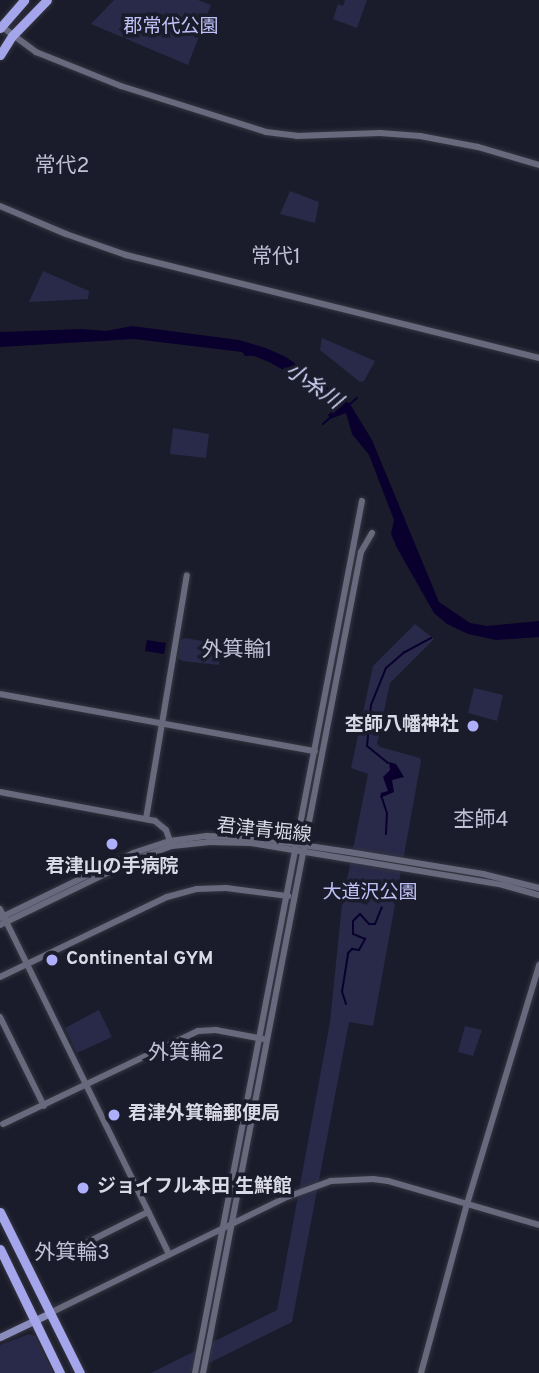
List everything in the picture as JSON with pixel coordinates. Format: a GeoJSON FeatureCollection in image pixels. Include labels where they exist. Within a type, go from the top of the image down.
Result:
{"type":"FeatureCollection","features":[{"type":"Feature","properties":{"kind":"highway"},"geometry":{"type":"LineString","coordinates":[[1,27],[24,0]]}},
{"type":"Feature","properties":{"kind":"highway"},"geometry":{"type":"LineString","coordinates":[[0,55],[12,36],[47,0]]}},
{"type":"Feature","properties":{"kind":"highway"},"geometry":{"type":"LineString","coordinates":[[0,1212],[80,1373]]}},
{"type":"Feature","properties":{"kind":"highway"},"geometry":{"type":"LineString","coordinates":[[0,1249],[60,1373]]}},
{"type":"Feature","properties":{"kind":"main road"},"geometry":{"type":"LineString","coordinates":[[0,1336],[50,1313]]}},
{"type":"Feature","properties":{"kind":"street"},"geometry":{"type":"LineString","coordinates":[[1,27],[36,52],[121,86],[266,132],[291,136],[380,133],[420,136],[478,147],[539,165]]}},
{"type":"Feature","properties":{"kind":"street"},"geometry":{"type":"LineString","coordinates":[[0,206],[66,234],[137,258],[539,358]]}},
{"type":"Feature","properties":{"kind":"street"},"geometry":{"type":"LineString","coordinates":[[203,1373],[362,501]]}},
{"type":"Feature","properties":{"kind":"street"},"geometry":{"type":"LineString","coordinates":[[318,751],[361,552],[373,533]]}},
{"type":"Feature","properties":{"kind":"street"},"geometry":{"type":"LineString","coordinates":[[146,819],[187,575]]}},
{"type":"Feature","properties":{"kind":"street"},"geometry":{"type":"LineString","coordinates":[[0,694],[318,751]]}},
{"type":"Feature","properties":{"kind":"street"},"geometry":{"type":"LineString","coordinates":[[0,792],[146,819],[162,824],[171,844]]}},
{"type":"Feature","properties":{"kind":"street","name":"君津青堀線"},"geometry":{"type":"LineString","coordinates":[[3,920],[171,844],[227,842],[299,848],[483,874],[539,888]]}},
{"type":"Feature","properties":{"kind":"street","name":"君津青堀線"},"geometry":{"type":"LineString","coordinates":[[299,848],[503,885],[539,895]]}},
{"type":"Feature","properties":{"kind":"street"},"geometry":{"type":"LineString","coordinates":[[0,977],[150,903],[183,892],[242,888],[290,896]]}},
{"type":"Feature","properties":{"kind":"street"},"geometry":{"type":"LineString","coordinates":[[0,909],[3,920],[27,963],[169,1254]]}},
{"type":"Feature","properties":{"kind":"street"},"geometry":{"type":"LineString","coordinates":[[421,1373],[467,1204],[539,965]]}},
{"type":"Feature","properties":{"kind":"street"},"geometry":{"type":"LineString","coordinates":[[0,1017],[44,1106]]}},
{"type":"Feature","properties":{"kind":"street"},"geometry":{"type":"LineString","coordinates":[[3,1125],[198,1031],[216,1030],[263,1039]]}},
{"type":"Feature","properties":{"kind":"street"},"geometry":{"type":"LineString","coordinates":[[195,1373],[263,1039]]}},
{"type":"Feature","properties":{"kind":"street"},"geometry":{"type":"LineString","coordinates":[[50,1313],[311,1187],[353,1179],[388,1181],[539,1226]]}},
{"type":"Feature","properties":{"kind":"street"},"geometry":{"type":"LineString","coordinates":[[84,1244],[148,1212]]}},
{"type":"Feature","properties":{"kind":"green space","name":"郡常代公園"},"geometry":{"type":"Polygon","coordinates":[[[114,0],[198,0],[211,5],[188,65],[91,24],[114,0]]]}},
{"type":"Feature","properties":{"kind":"green space"},"geometry":{"type":"Polygon","coordinates":[[[345,0],[367,0],[357,28],[333,19],[338,4],[343,6],[345,0]]]}},
{"type":"Feature","properties":{"kind":"green space"},"geometry":{"type":"Polygon","coordinates":[[[290,191],[319,202],[315,223],[280,214],[290,191]]]}},
{"type":"Feature","properties":{"kind":"green space"},"geometry":{"type":"Polygon","coordinates":[[[43,271],[89,291],[88,299],[29,302],[43,271]]]}},
{"type":"Feature","properties":{"kind":"green space"},"geometry":{"type":"Polygon","coordinates":[[[322,338],[375,361],[364,381],[360,382],[320,350],[322,338]]]}},
{"type":"Feature","properties":{"kind":"green space"},"geometry":{"type":"Polygon","coordinates":[[[173,428],[209,434],[206,458],[170,454],[173,428]]]}},
{"type":"Feature","properties":{"kind":"green space","name":"大道沢公園"},"geometry":{"type":"Polygon","coordinates":[[[415,624],[434,639],[390,683],[377,744],[420,758],[421,761],[373,1026],[349,1022],[292,1322],[189,1373],[151,1373],[277,1310],[330,1022],[342,904],[368,774],[351,768],[373,666],[415,624]]]}},
{"type":"Feature","properties":{"kind":"green space"},"geometry":{"type":"Polygon","coordinates":[[[185,638],[219,644],[219,665],[182,661],[178,658],[181,640],[185,638]]]}},
{"type":"Feature","properties":{"kind":"green space"},"geometry":{"type":"Polygon","coordinates":[[[474,688],[503,695],[497,721],[468,713],[474,688]]]}},
{"type":"Feature","properties":{"kind":"green space"},"geometry":{"type":"Polygon","coordinates":[[[99,1010],[112,1037],[77,1053],[65,1028],[99,1010]]]}},
{"type":"Feature","properties":{"kind":"green space"},"geometry":{"type":"Polygon","coordinates":[[[465,1026],[482,1030],[473,1056],[458,1052],[465,1026]]]}},
{"type":"Feature","properties":{"kind":"green space"},"geometry":{"type":"Polygon","coordinates":[[[29,1334],[35,1336],[53,1373],[0,1373],[0,1345],[29,1334]]]}},
{"type":"Feature","properties":{"kind":"water","name":"小糸川"},"geometry":{"type":"Polygon","coordinates":[[[132,326],[239,340],[266,348],[286,357],[350,404],[372,440],[439,602],[470,623],[487,626],[539,621],[539,637],[496,640],[468,634],[447,624],[434,613],[397,548],[391,534],[394,520],[369,455],[352,434],[346,413],[330,419],[328,415],[335,408],[326,398],[309,384],[269,362],[254,356],[245,356],[242,352],[134,339],[0,347],[0,332],[82,329],[106,331],[132,326]]]}},
{"type":"Feature","properties":{"kind":"water"},"geometry":{"type":"Polygon","coordinates":[[[147,640],[166,643],[164,654],[145,651],[147,640]]]}},
{"type":"Feature","properties":{"kind":"water"},"geometry":{"type":"Polygon","coordinates":[[[389,762],[396,764],[404,777],[392,780],[394,792],[380,798],[381,793],[388,791],[383,777],[390,770],[389,762]]]}},
{"type":"Feature","properties":{"kind":"waterway","name":"小糸川"},"geometry":{"type":"LineString","coordinates":[[350,404],[357,398]]}},
{"type":"Feature","properties":{"kind":"waterway","name":"小糸川"},"geometry":{"type":"LineString","coordinates":[[323,424],[330,418]]}},
{"type":"Feature","properties":{"kind":"waterway"},"geometry":{"type":"LineString","coordinates":[[388,763],[367,746],[371,705],[386,668],[403,653],[431,638]]}},
{"type":"Feature","properties":{"kind":"waterway"},"geometry":{"type":"LineString","coordinates":[[382,798],[387,813],[386,834]]}},
{"type":"Feature","properties":{"kind":"waterway"},"geometry":{"type":"LineString","coordinates":[[346,1004],[342,992],[348,953],[352,949],[359,950],[365,939],[353,934],[353,921],[360,914],[369,924],[375,924],[382,907]]}},
{"type":"Feature","properties":{"kind":"place","name":"杢師八幡神社"},"geometry":{"type":"Point","coordinates":[473,726]}},
{"type":"Feature","properties":{"kind":"place","name":"君津山の手病院"},"geometry":{"type":"Point","coordinates":[112,844]}},
{"type":"Feature","properties":{"kind":"place","name":"Continental GYM"},"geometry":{"type":"Point","coordinates":[52,960]}},
{"type":"Feature","properties":{"kind":"place","name":"君津外箕輪郵便局"},"geometry":{"type":"Point","coordinates":[114,1115]}},
{"type":"Feature","properties":{"kind":"place","name":"ジョイフル本田 生鮮館"},"geometry":{"type":"Point","coordinates":[83,1188]}},
{"type":"Feature","properties":{"kind":"district","name":"常代2"},"geometry":{"type":"Point","coordinates":[62,167]}},
{"type":"Feature","properties":{"kind":"district","name":"常代1"},"geometry":{"type":"Point","coordinates":[276,258]}},
{"type":"Feature","properties":{"kind":"district","name":"外箕輪1"},"geometry":{"type":"Point","coordinates":[237,651]}},
{"type":"Feature","properties":{"kind":"district","name":"杢師4"},"geometry":{"type":"Point","coordinates":[481,821]}},
{"type":"Feature","properties":{"kind":"district","name":"外箕輪2"},"geometry":{"type":"Point","coordinates":[186,1054]}},
{"type":"Feature","properties":{"kind":"district","name":"外箕輪3"},"geometry":{"type":"Point","coordinates":[72,1254]}}]}
